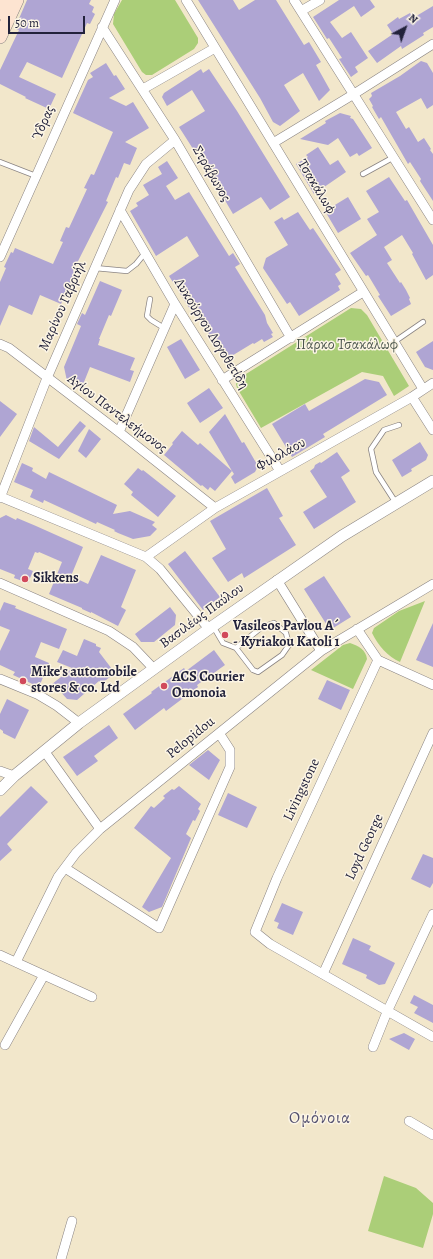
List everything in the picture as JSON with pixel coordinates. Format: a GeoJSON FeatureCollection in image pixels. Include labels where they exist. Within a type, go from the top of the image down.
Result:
{"type":"FeatureCollection","features":[{"type":"Feature","properties":{"kind":"main road"},"geometry":{"type":"LineString","coordinates":[[0,37],[17,0]]}},
{"type":"Feature","properties":{"kind":"street","name":"Ύδρας"},"geometry":{"type":"LineString","coordinates":[[0,257],[115,0]]}},
{"type":"Feature","properties":{"kind":"street","name":"Τσακάλωφ"},"geometry":{"type":"LineString","coordinates":[[186,0],[422,389]]}},
{"type":"Feature","properties":{"kind":"street"},"geometry":{"type":"LineString","coordinates":[[294,0],[433,220]]}},
{"type":"Feature","properties":{"kind":"street"},"geometry":{"type":"LineString","coordinates":[[301,11],[320,0]]}},
{"type":"Feature","properties":{"kind":"street","name":"Στράβωνος"},"geometry":{"type":"LineString","coordinates":[[102,27],[175,140],[291,338]]}},
{"type":"Feature","properties":{"kind":"street"},"geometry":{"type":"LineString","coordinates":[[274,143],[432,46]]}},
{"type":"Feature","properties":{"kind":"street"},"geometry":{"type":"LineString","coordinates":[[143,89],[215,48]]}},
{"type":"Feature","properties":{"kind":"street","name":"Μαρίνου Γαβριήλ"},"geometry":{"type":"LineString","coordinates":[[0,497],[47,378],[120,210],[146,164],[175,140]]}},
{"type":"Feature","properties":{"kind":"street","name":"Λυκούργου Λογοθετίδη"},"geometry":{"type":"LineString","coordinates":[[120,210],[175,304],[280,471]]}},
{"type":"Feature","properties":{"kind":"street"},"geometry":{"type":"LineString","coordinates":[[222,380],[363,292]]}},
{"type":"Feature","properties":{"kind":"street"},"geometry":{"type":"LineString","coordinates":[[119,432],[175,304]]}},
{"type":"Feature","properties":{"kind":"street","name":"Αγίου Παντελεήμονος"},"geometry":{"type":"LineString","coordinates":[[0,344],[9,348],[215,508]]}},
{"type":"Feature","properties":{"kind":"street","name":"Φιλολάου"},"geometry":{"type":"LineString","coordinates":[[146,557],[215,508],[412,397],[433,383]]}},
{"type":"Feature","properties":{"kind":"street"},"geometry":{"type":"LineString","coordinates":[[412,397],[433,430]]}},
{"type":"Feature","properties":{"kind":"street","name":"Βασιλέως Παύλου"},"geometry":{"type":"LineString","coordinates":[[0,790],[14,776],[79,723],[277,580],[342,536],[433,481]]}},
{"type":"Feature","properties":{"kind":"street"},"geometry":{"type":"LineString","coordinates":[[0,497],[146,557],[160,569],[211,628]]}},
{"type":"Feature","properties":{"kind":"street"},"geometry":{"type":"LineString","coordinates":[[277,580],[320,651]]}},
{"type":"Feature","properties":{"kind":"street"},"geometry":{"type":"LineString","coordinates":[[0,583],[109,631],[133,647],[154,669]]}},
{"type":"Feature","properties":{"kind":"street","name":"Pelopidou"},"geometry":{"type":"LineString","coordinates":[[16,962],[58,877],[76,853],[100,829],[320,651],[433,584]]}},
{"type":"Feature","properties":{"kind":"street"},"geometry":{"type":"LineString","coordinates":[[357,629],[378,660],[433,685]]}},
{"type":"Feature","properties":{"kind":"street","name":"Livingstone"},"geometry":{"type":"LineString","coordinates":[[323,974],[270,944],[255,932],[277,878],[378,660]]}},
{"type":"Feature","properties":{"kind":"street"},"geometry":{"type":"LineString","coordinates":[[0,679],[36,694],[57,706],[79,723]]}},
{"type":"Feature","properties":{"kind":"street"},"geometry":{"type":"LineString","coordinates":[[65,868],[159,928],[230,767],[230,750],[219,733]]}},
{"type":"Feature","properties":{"kind":"street","name":"Loyd George"},"geometry":{"type":"LineString","coordinates":[[323,974],[433,733]]}},
{"type":"Feature","properties":{"kind":"street"},"geometry":{"type":"LineString","coordinates":[[45,752],[100,829]]}},
{"type":"Feature","properties":{"kind":"street"},"geometry":{"type":"LineString","coordinates":[[0,771],[14,776]]}},
{"type":"Feature","properties":{"kind":"street"},"geometry":{"type":"LineString","coordinates":[[373,1047],[387,1012],[433,914]]}},
{"type":"Feature","properties":{"kind":"street"},"geometry":{"type":"LineString","coordinates":[[0,955],[92,997]]}},
{"type":"Feature","properties":{"kind":"street"},"geometry":{"type":"LineString","coordinates":[[323,974],[433,1037]]}},
{"type":"Feature","properties":{"kind":"street"},"geometry":{"type":"LineString","coordinates":[[5,1045],[44,975]]}},
{"type":"Feature","properties":{"kind":"street"},"geometry":{"type":"LineString","coordinates":[[409,1121],[433,1135]]}},
{"type":"Feature","properties":{"kind":"street"},"geometry":{"type":"LineString","coordinates":[[61,1259],[72,1221]]}},
{"type":"Feature","properties":{"kind":"lane"},"geometry":{"type":"LineString","coordinates":[[363,174],[394,157]]}},
{"type":"Feature","properties":{"kind":"lane"},"geometry":{"type":"LineString","coordinates":[[0,162],[36,176]]}},
{"type":"Feature","properties":{"kind":"lane"},"geometry":{"type":"LineString","coordinates":[[95,268],[127,271],[136,264],[145,252]]}},
{"type":"Feature","properties":{"kind":"lane"},"geometry":{"type":"LineString","coordinates":[[150,299],[146,316],[164,328]]}},
{"type":"Feature","properties":{"kind":"lane"},"geometry":{"type":"LineString","coordinates":[[394,342],[423,322]]}},
{"type":"Feature","properties":{"kind":"lane"},"geometry":{"type":"LineString","coordinates":[[396,503],[376,472],[371,449],[384,430],[400,425]]}},
{"type":"Feature","properties":{"kind":"lane"},"geometry":{"type":"LineString","coordinates":[[211,628],[223,643],[236,648],[252,670],[258,672],[282,655],[289,645],[286,633],[274,624],[262,627],[236,648]]}},
{"type":"Feature","properties":{"kind":"green space"},"geometry":{"type":"Polygon","coordinates":[[[122,0],[175,0],[198,38],[198,43],[194,49],[152,75],[146,75],[142,72],[113,24],[114,14],[122,0]]]}},
{"type":"Feature","properties":{"kind":"green space","name":"Πάρκο Τσακάλωφ"},"geometry":{"type":"Polygon","coordinates":[[[351,308],[361,309],[367,315],[409,386],[394,396],[383,376],[362,372],[261,428],[237,388],[236,384],[238,379],[351,308]]]}},
{"type":"Feature","properties":{"kind":"green space"},"geometry":{"type":"Polygon","coordinates":[[[425,601],[400,662],[387,654],[380,646],[372,633],[374,628],[399,611],[425,601]]]}},
{"type":"Feature","properties":{"kind":"green space"},"geometry":{"type":"Polygon","coordinates":[[[350,643],[362,649],[367,659],[353,689],[311,670],[343,645],[350,643]]]}},
{"type":"Feature","properties":{"kind":"green space"},"geometry":{"type":"Polygon","coordinates":[[[384,1176],[416,1188],[433,1203],[433,1214],[423,1248],[368,1231],[384,1176]]]}},
{"type":"Feature","properties":{"kind":"building"},"geometry":{"type":"Polygon","coordinates":[[[27,0],[91,0],[89,4],[94,7],[92,12],[95,14],[90,24],[87,23],[62,78],[27,62],[19,77],[56,94],[49,109],[0,84],[0,70],[19,30],[16,29],[20,22],[18,21],[27,0]]]}},
{"type":"Feature","properties":{"kind":"building"},"geometry":{"type":"Polygon","coordinates":[[[198,0],[233,0],[239,10],[255,0],[276,0],[304,45],[309,42],[321,62],[316,65],[330,90],[319,101],[303,73],[284,85],[300,111],[280,126],[273,122],[260,98],[198,0]]]}},
{"type":"Feature","properties":{"kind":"building"},"geometry":{"type":"Polygon","coordinates":[[[339,0],[370,0],[375,7],[361,17],[354,6],[330,22],[342,38],[351,32],[368,58],[355,67],[358,72],[351,77],[339,59],[342,58],[329,38],[327,39],[313,17],[339,0]]]}},
{"type":"Feature","properties":{"kind":"building"},"geometry":{"type":"Polygon","coordinates":[[[433,6],[433,27],[423,33],[424,35],[402,49],[401,46],[377,63],[368,51],[393,34],[387,25],[398,17],[399,19],[410,13],[413,18],[433,6]]]}},
{"type":"Feature","properties":{"kind":"building"},"geometry":{"type":"Polygon","coordinates":[[[421,61],[427,63],[433,73],[433,105],[427,109],[421,98],[396,112],[406,129],[409,127],[418,142],[424,138],[431,149],[430,150],[433,154],[433,201],[410,162],[408,164],[381,117],[379,119],[369,99],[372,96],[371,93],[400,76],[421,61]]]}},
{"type":"Feature","properties":{"kind":"building"},"geometry":{"type":"Polygon","coordinates":[[[106,63],[114,76],[116,75],[125,89],[109,98],[126,106],[133,102],[149,128],[125,142],[137,148],[130,165],[124,163],[118,178],[116,177],[106,201],[108,202],[73,271],[75,272],[61,304],[40,295],[32,315],[9,305],[0,326],[0,282],[6,268],[4,267],[11,252],[13,253],[15,248],[53,264],[63,242],[60,241],[66,227],[69,228],[87,189],[84,188],[91,174],[94,175],[113,132],[73,113],[88,80],[93,77],[90,73],[106,63]]]}},
{"type":"Feature","properties":{"kind":"building"},"geometry":{"type":"Polygon","coordinates":[[[201,69],[203,73],[209,69],[237,111],[290,197],[270,210],[261,197],[233,214],[196,151],[195,152],[179,127],[205,111],[192,90],[167,106],[162,97],[164,93],[201,69]]]}},
{"type":"Feature","properties":{"kind":"building"},"geometry":{"type":"Polygon","coordinates":[[[340,113],[351,116],[350,118],[353,119],[372,148],[359,156],[357,153],[350,157],[338,138],[328,145],[300,139],[326,123],[325,121],[340,113]]]}},
{"type":"Feature","properties":{"kind":"building"},"geometry":{"type":"Polygon","coordinates":[[[318,147],[330,165],[338,160],[346,172],[314,194],[296,164],[308,157],[306,155],[318,147]]]}},
{"type":"Feature","properties":{"kind":"building"},"geometry":{"type":"Polygon","coordinates":[[[167,161],[178,178],[166,186],[175,200],[189,192],[229,256],[233,253],[240,264],[235,267],[265,315],[267,323],[273,333],[271,334],[273,337],[264,342],[262,339],[254,344],[253,343],[230,357],[227,353],[223,356],[197,316],[195,317],[169,276],[199,256],[187,236],[156,256],[130,211],[138,206],[136,203],[149,195],[143,185],[162,174],[158,167],[167,161]]]}},
{"type":"Feature","properties":{"kind":"building"},"geometry":{"type":"Polygon","coordinates":[[[389,177],[405,201],[407,200],[433,245],[433,275],[426,280],[412,254],[413,253],[402,235],[384,247],[392,260],[387,263],[406,290],[411,304],[391,316],[378,296],[380,295],[368,275],[366,276],[350,253],[377,235],[367,219],[379,212],[366,191],[389,177]]]}},
{"type":"Feature","properties":{"kind":"building"},"geometry":{"type":"Polygon","coordinates":[[[348,197],[361,219],[338,233],[325,211],[348,197]]]}},
{"type":"Feature","properties":{"kind":"building"},"geometry":{"type":"Polygon","coordinates":[[[298,212],[310,230],[313,228],[341,270],[335,274],[341,284],[338,286],[340,290],[299,316],[290,302],[287,304],[263,268],[266,258],[288,245],[274,222],[282,217],[284,220],[298,212]]]}},
{"type":"Feature","properties":{"kind":"building"},"geometry":{"type":"Polygon","coordinates":[[[100,281],[122,290],[111,316],[109,315],[98,345],[135,358],[130,370],[134,371],[130,382],[90,367],[82,387],[67,381],[64,367],[81,326],[77,324],[82,313],[85,315],[100,281]]]}},
{"type":"Feature","properties":{"kind":"building"},"geometry":{"type":"Polygon","coordinates":[[[181,339],[200,370],[185,379],[167,347],[181,339]]]}},
{"type":"Feature","properties":{"kind":"building"},"geometry":{"type":"Polygon","coordinates":[[[433,341],[433,370],[425,367],[416,352],[433,341]]]}},
{"type":"Feature","properties":{"kind":"building"},"geometry":{"type":"Polygon","coordinates":[[[365,379],[379,382],[387,395],[323,434],[325,437],[292,457],[272,424],[305,404],[309,411],[365,379]]]}},
{"type":"Feature","properties":{"kind":"building"},"geometry":{"type":"Polygon","coordinates":[[[209,388],[223,408],[200,423],[187,403],[209,388]]]}},
{"type":"Feature","properties":{"kind":"building"},"geometry":{"type":"Polygon","coordinates":[[[0,401],[17,414],[0,437],[0,401]]]}},
{"type":"Feature","properties":{"kind":"building"},"geometry":{"type":"Polygon","coordinates":[[[225,414],[258,466],[255,472],[235,484],[231,477],[234,474],[209,432],[225,414]]]}},
{"type":"Feature","properties":{"kind":"building"},"geometry":{"type":"Polygon","coordinates":[[[80,421],[86,426],[59,459],[29,441],[34,427],[58,447],[80,421]]]}},
{"type":"Feature","properties":{"kind":"building"},"geometry":{"type":"Polygon","coordinates":[[[89,429],[101,439],[86,458],[78,451],[89,429]]]}},
{"type":"Feature","properties":{"kind":"building"},"geometry":{"type":"Polygon","coordinates":[[[182,431],[198,445],[200,443],[232,471],[215,491],[210,487],[208,490],[202,485],[201,486],[164,455],[182,431]]]}},
{"type":"Feature","properties":{"kind":"building"},"geometry":{"type":"Polygon","coordinates":[[[420,442],[428,455],[426,460],[411,469],[412,471],[402,477],[392,460],[420,442]]]}},
{"type":"Feature","properties":{"kind":"building"},"geometry":{"type":"Polygon","coordinates":[[[337,452],[350,471],[341,477],[356,502],[314,529],[303,512],[327,497],[310,471],[315,465],[320,462],[321,463],[337,452]]]}},
{"type":"Feature","properties":{"kind":"building"},"geometry":{"type":"Polygon","coordinates":[[[22,463],[33,468],[32,471],[46,479],[49,472],[117,505],[113,514],[130,511],[155,522],[152,525],[157,529],[150,536],[133,539],[44,500],[43,503],[30,497],[33,490],[14,482],[22,463]]]}},
{"type":"Feature","properties":{"kind":"building"},"geometry":{"type":"Polygon","coordinates":[[[138,468],[142,471],[143,470],[176,496],[158,517],[131,495],[133,492],[124,484],[138,468]]]}},
{"type":"Feature","properties":{"kind":"building"},"geometry":{"type":"Polygon","coordinates":[[[267,488],[283,516],[279,518],[296,545],[244,578],[242,573],[228,582],[212,558],[226,549],[210,521],[267,488]]]}},
{"type":"Feature","properties":{"kind":"building"},"geometry":{"type":"Polygon","coordinates":[[[6,515],[16,520],[17,518],[83,547],[71,576],[88,584],[101,555],[136,570],[121,607],[126,610],[118,626],[91,612],[49,594],[62,562],[39,552],[35,552],[28,569],[33,571],[28,583],[14,578],[15,575],[0,569],[0,518],[6,515]]]}},
{"type":"Feature","properties":{"kind":"building"},"geometry":{"type":"Polygon","coordinates":[[[185,551],[220,597],[203,610],[168,564],[185,551]]]}},
{"type":"Feature","properties":{"kind":"building"},"geometry":{"type":"Polygon","coordinates":[[[324,576],[351,617],[330,630],[304,589],[324,576]]]}},
{"type":"Feature","properties":{"kind":"building"},"geometry":{"type":"Polygon","coordinates":[[[4,602],[67,629],[59,649],[41,642],[35,657],[49,663],[39,687],[13,675],[15,672],[0,665],[0,651],[10,630],[0,626],[0,611],[4,602]]]}},
{"type":"Feature","properties":{"kind":"building"},"geometry":{"type":"Polygon","coordinates":[[[170,607],[176,615],[175,625],[154,642],[141,642],[135,634],[170,607]]]}},
{"type":"Feature","properties":{"kind":"building"},"geometry":{"type":"Polygon","coordinates":[[[433,623],[433,667],[416,660],[433,623]]]}},
{"type":"Feature","properties":{"kind":"building"},"geometry":{"type":"Polygon","coordinates":[[[84,639],[101,648],[99,652],[115,673],[101,684],[99,681],[77,700],[67,699],[59,690],[57,692],[51,685],[72,668],[57,662],[63,650],[77,656],[84,639]]]}},
{"type":"Feature","properties":{"kind":"building"},"geometry":{"type":"Polygon","coordinates":[[[214,650],[225,665],[197,685],[198,687],[166,711],[164,708],[135,730],[123,714],[184,668],[186,671],[214,650]]]}},
{"type":"Feature","properties":{"kind":"building"},"geometry":{"type":"Polygon","coordinates":[[[327,680],[350,690],[341,710],[318,699],[327,680]]]}},
{"type":"Feature","properties":{"kind":"building"},"geometry":{"type":"Polygon","coordinates":[[[7,699],[29,710],[15,739],[3,733],[0,729],[0,714],[7,699]]]}},
{"type":"Feature","properties":{"kind":"building"},"geometry":{"type":"Polygon","coordinates":[[[109,725],[118,738],[94,756],[98,761],[77,776],[63,757],[109,725]]]}},
{"type":"Feature","properties":{"kind":"building"},"geometry":{"type":"Polygon","coordinates":[[[208,750],[220,760],[209,780],[189,765],[208,750]]]}},
{"type":"Feature","properties":{"kind":"building"},"geometry":{"type":"Polygon","coordinates":[[[31,786],[48,802],[7,844],[12,850],[0,861],[0,817],[31,786]]]}},
{"type":"Feature","properties":{"kind":"building"},"geometry":{"type":"Polygon","coordinates":[[[179,786],[201,804],[198,809],[200,811],[195,821],[193,820],[186,834],[191,838],[162,907],[149,912],[142,907],[171,858],[134,828],[151,806],[154,808],[165,798],[163,796],[179,786]]]}},
{"type":"Feature","properties":{"kind":"building"},"geometry":{"type":"Polygon","coordinates":[[[228,793],[257,807],[247,828],[218,815],[228,793]]]}},
{"type":"Feature","properties":{"kind":"building"},"geometry":{"type":"Polygon","coordinates":[[[423,854],[433,858],[433,883],[430,888],[411,879],[423,854]]]}},
{"type":"Feature","properties":{"kind":"building"},"geometry":{"type":"Polygon","coordinates":[[[282,903],[303,912],[293,935],[277,928],[279,923],[274,921],[282,903]]]}},
{"type":"Feature","properties":{"kind":"building"},"geometry":{"type":"Polygon","coordinates":[[[353,938],[371,946],[369,950],[395,963],[385,984],[379,985],[366,978],[367,975],[342,964],[353,938]]]}},
{"type":"Feature","properties":{"kind":"building"},"geometry":{"type":"Polygon","coordinates":[[[414,995],[433,1005],[433,1023],[414,1013],[418,1007],[410,1003],[414,995]]]}},
{"type":"Feature","properties":{"kind":"building"},"geometry":{"type":"Polygon","coordinates":[[[404,1033],[415,1039],[409,1050],[389,1039],[404,1033]]]}},
{"type":"Feature","properties":{"kind":"place","name":"Sikkens"},"geometry":{"type":"Point","coordinates":[25,579]}},
{"type":"Feature","properties":{"kind":"place","name":"Vasileos Pavlou A´ - Kyriakou Katoli 1"},"geometry":{"type":"Point","coordinates":[225,635]}},
{"type":"Feature","properties":{"kind":"place","name":"Mike's automobile stores & co. Ltd"},"geometry":{"type":"Point","coordinates":[23,681]}},
{"type":"Feature","properties":{"kind":"place","name":"ACS Courier Omonoia"},"geometry":{"type":"Point","coordinates":[164,686]}},
{"type":"Feature","properties":{"kind":"district","name":"Ομόνοια"},"geometry":{"type":"Point","coordinates":[320,1119]}}]}
